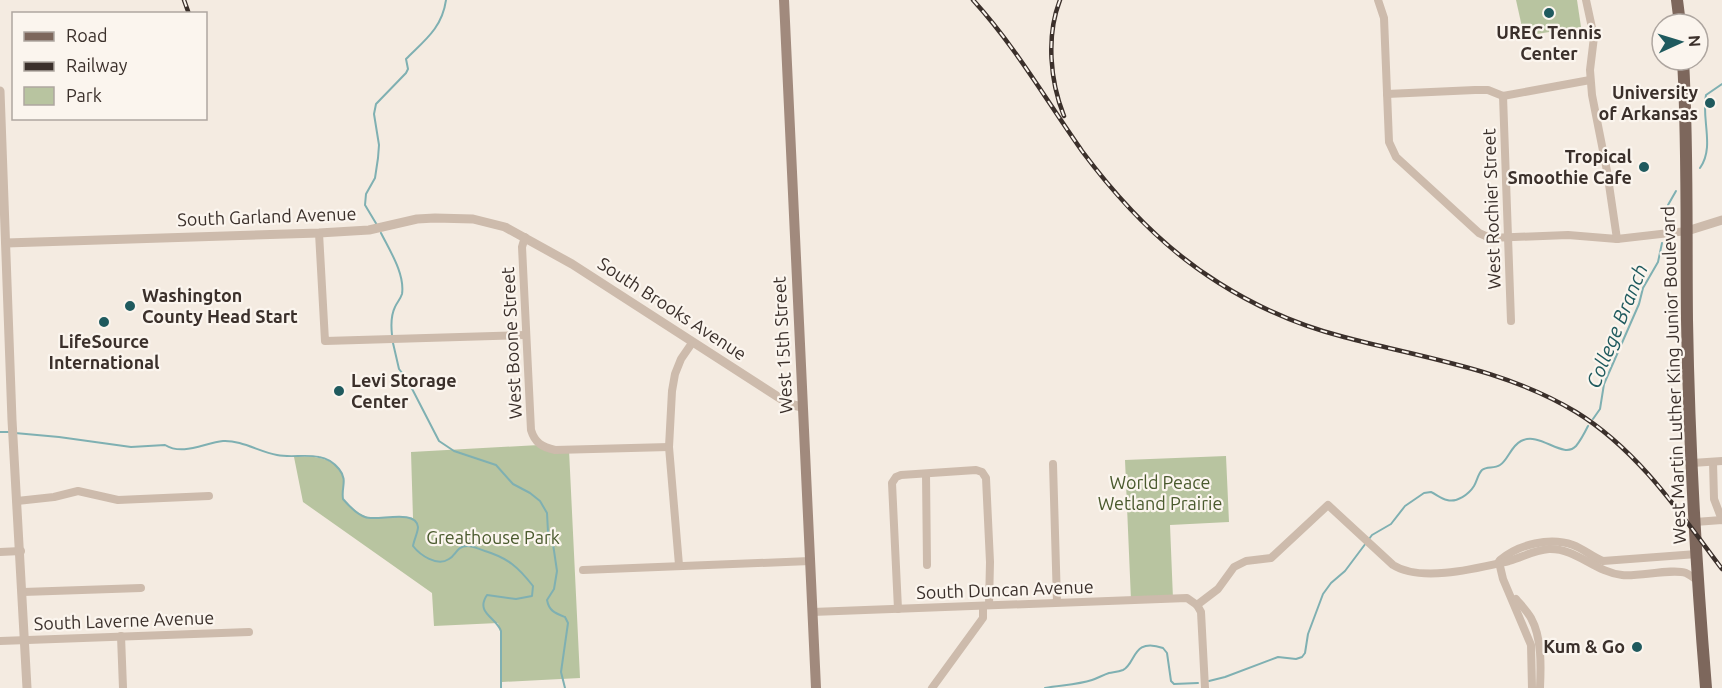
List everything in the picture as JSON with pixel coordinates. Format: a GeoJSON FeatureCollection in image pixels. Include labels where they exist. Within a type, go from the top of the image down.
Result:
{"type":"FeatureCollection","features":[{"type":"Feature","properties":{"kind":"main road","name":"West 15th Street"},"geometry":{"type":"LineString","coordinates":[[784,0],[816,688]]}},
{"type":"Feature","properties":{"kind":"main road","name":"West Martin Luther King Junior Boulevard"},"geometry":{"type":"LineString","coordinates":[[1683,72],[1687,321],[1692,463],[1706,688]]}},
{"type":"Feature","properties":{"kind":"street"},"geometry":{"type":"LineString","coordinates":[[1378,0],[1383,18],[1389,142],[1396,157],[1479,233],[1490,238],[1568,235],[1617,239],[1687,231],[1722,220]]}},
{"type":"Feature","properties":{"kind":"street"},"geometry":{"type":"LineString","coordinates":[[1586,0],[1594,37],[1590,80],[1617,239]]}},
{"type":"Feature","properties":{"kind":"street"},"geometry":{"type":"LineString","coordinates":[[1387,93],[1488,90],[1503,96],[1590,80]]}},
{"type":"Feature","properties":{"kind":"street"},"geometry":{"type":"LineString","coordinates":[[0,91],[12,420],[27,688]]}},
{"type":"Feature","properties":{"kind":"street","name":"West Rochier Street"},"geometry":{"type":"LineString","coordinates":[[1503,96],[1511,321]]}},
{"type":"Feature","properties":{"kind":"street","name":"South Garland Avenue"},"geometry":{"type":"LineString","coordinates":[[6,243],[319,233],[369,230],[417,219],[453,217],[489,223],[525,237]]}},
{"type":"Feature","properties":{"kind":"street"},"geometry":{"type":"LineString","coordinates":[[319,233],[325,341],[525,335]]}},
{"type":"Feature","properties":{"kind":"street","name":"South Brooks Avenue"},"geometry":{"type":"LineString","coordinates":[[525,237],[572,264],[789,404],[802,407]]}},
{"type":"Feature","properties":{"kind":"street","name":"West Boone Street"},"geometry":{"type":"LineString","coordinates":[[525,237],[522,247],[525,335],[531,430],[534,439],[539,445],[555,450],[669,447]]}},
{"type":"Feature","properties":{"kind":"street"},"geometry":{"type":"LineString","coordinates":[[678,565],[669,447],[672,391],[681,359],[692,342]]}},
{"type":"Feature","properties":{"kind":"street"},"geometry":{"type":"LineString","coordinates":[[1692,463],[1722,461]]}},
{"type":"Feature","properties":{"kind":"street"},"geometry":{"type":"LineString","coordinates":[[1695,522],[1722,520],[1714,499],[1713,462]]}},
{"type":"Feature","properties":{"kind":"street"},"geometry":{"type":"LineString","coordinates":[[1053,464],[1057,602]]}},
{"type":"Feature","properties":{"kind":"street"},"geometry":{"type":"LineString","coordinates":[[898,609],[892,483],[896,477],[901,475],[982,472],[986,477],[990,562],[986,606],[983,618],[932,688]]}},
{"type":"Feature","properties":{"kind":"street"},"geometry":{"type":"LineString","coordinates":[[926,474],[927,565]]}},
{"type":"Feature","properties":{"kind":"street"},"geometry":{"type":"LineString","coordinates":[[17,501],[54,497],[78,491],[118,500],[209,496]]}},
{"type":"Feature","properties":{"kind":"street"},"geometry":{"type":"LineString","coordinates":[[1204,688],[1201,612],[1197,605],[1218,589],[1234,567],[1246,561],[1271,558],[1328,505],[1392,566],[1402,572],[1418,574],[1449,572],[1509,561],[1536,551],[1554,549],[1577,555],[1589,564],[1622,575],[1682,572],[1698,581]]}},
{"type":"Feature","properties":{"kind":"street"},"geometry":{"type":"LineString","coordinates":[[1499,562],[1526,547],[1551,542],[1573,545],[1589,556],[1603,561],[1697,554]]}},
{"type":"Feature","properties":{"kind":"street"},"geometry":{"type":"LineString","coordinates":[[0,552],[21,551]]}},
{"type":"Feature","properties":{"kind":"street"},"geometry":{"type":"LineString","coordinates":[[583,570],[810,561]]}},
{"type":"Feature","properties":{"kind":"street"},"geometry":{"type":"LineString","coordinates":[[1499,562],[1503,579],[1531,645],[1532,688]]}},
{"type":"Feature","properties":{"kind":"street"},"geometry":{"type":"LineString","coordinates":[[23,592],[141,588]]}},
{"type":"Feature","properties":{"kind":"street"},"geometry":{"type":"LineString","coordinates":[[1510,594],[1530,616],[1536,629],[1540,655],[1540,688]]}},
{"type":"Feature","properties":{"kind":"street","name":"South Duncan Avenue"},"geometry":{"type":"LineString","coordinates":[[812,612],[1187,598],[1197,605]]}},
{"type":"Feature","properties":{"kind":"street","name":"South Laverne Avenue"},"geometry":{"type":"LineString","coordinates":[[0,641],[249,632]]}},
{"type":"Feature","properties":{"kind":"street"},"geometry":{"type":"LineString","coordinates":[[121,636],[123,688]]}},
{"type":"Feature","properties":{"kind":"green space","name":"UREC Tennis Center"},"geometry":{"type":"Polygon","coordinates":[[[1516,0],[1577,0],[1581,27],[1524,36],[1516,0]]]}},
{"type":"Feature","properties":{"kind":"green space","name":"Greathouse Park"},"geometry":{"type":"Polygon","coordinates":[[[539,445],[569,450],[580,678],[502,682],[502,640],[498,623],[434,626],[432,593],[303,502],[294,457],[317,457],[337,466],[344,480],[343,499],[362,514],[376,518],[413,518],[411,452],[539,445]]]}},
{"type":"Feature","properties":{"kind":"green space","name":"World Peace Wetland Prairie"},"geometry":{"type":"Polygon","coordinates":[[[1226,456],[1229,522],[1170,525],[1173,599],[1131,600],[1125,460],[1226,456]]]}},
{"type":"Feature","properties":{"kind":"waterway"},"geometry":{"type":"LineString","coordinates":[[377,225],[365,205],[366,194],[375,178],[378,158],[379,145],[374,114],[376,104],[406,73],[408,69],[406,59],[437,26],[446,0]]}},
{"type":"Feature","properties":{"kind":"waterway","name":"College Branch"},"geometry":{"type":"LineString","coordinates":[[1700,168],[1707,151],[1706,95],[1722,84]]}},
{"type":"Feature","properties":{"kind":"waterway","name":"College Branch"},"geometry":{"type":"LineString","coordinates":[[1665,228],[1668,205],[1676,191]]}},
{"type":"Feature","properties":{"kind":"waterway"},"geometry":{"type":"LineString","coordinates":[[381,233],[396,263],[402,286],[402,294],[393,313],[392,335]]}},
{"type":"Feature","properties":{"kind":"waterway","name":"College Branch"},"geometry":{"type":"LineString","coordinates":[[1593,419],[1600,409],[1604,384],[1639,304],[1643,288],[1658,262],[1662,243]]}},
{"type":"Feature","properties":{"kind":"waterway"},"geometry":{"type":"LineString","coordinates":[[393,343],[399,369],[407,379],[439,441],[454,451],[496,465],[513,484],[540,501],[547,513],[548,532],[553,544],[557,571],[554,589],[547,600],[551,609],[565,617],[568,623],[561,672],[565,688]]}},
{"type":"Feature","properties":{"kind":"waterway","name":"College Branch"},"geometry":{"type":"LineString","coordinates":[[1209,681],[1278,657],[1296,659],[1302,657],[1323,594],[1331,583],[1345,571],[1372,535],[1391,524],[1405,506],[1424,493],[1431,492],[1451,501],[1459,499],[1472,489],[1482,470],[1500,465],[1521,441],[1536,440],[1565,450],[1571,449],[1578,444],[1588,426]]}},
{"type":"Feature","properties":{"kind":"waterway"},"geometry":{"type":"LineString","coordinates":[[0,432],[9,432]]}},
{"type":"Feature","properties":{"kind":"waterway"},"geometry":{"type":"LineString","coordinates":[[15,433],[131,447],[165,445],[179,449],[230,441],[277,455],[314,456],[327,460],[342,473],[343,499],[359,514],[370,518],[403,517],[416,521],[418,529],[413,546],[424,556],[439,562],[451,557],[461,547],[474,547],[506,560],[517,568],[533,586],[532,596],[516,599],[487,595],[484,601],[485,611],[501,631],[501,688]]}},
{"type":"Feature","properties":{"kind":"waterway","name":"College Branch"},"geometry":{"type":"LineString","coordinates":[[1045,688],[1086,682],[1123,670],[1136,653],[1146,646],[1163,648],[1167,653],[1171,681],[1174,684],[1198,683]]}},
{"type":"Feature","properties":{"kind":"railway"},"geometry":{"type":"LineString","coordinates":[[184,0],[188,12]]}},
{"type":"Feature","properties":{"kind":"railway"},"geometry":{"type":"LineString","coordinates":[[973,0],[1016,55],[1097,170],[1144,223],[1199,270],[1233,292],[1295,321],[1328,333],[1492,375],[1549,397],[1576,412],[1619,445],[1657,484],[1722,569]]}},
{"type":"Feature","properties":{"kind":"railway"},"geometry":{"type":"LineString","coordinates":[[1060,0],[1053,28],[1051,58],[1059,102],[1064,116]]}},
{"type":"Feature","properties":{"kind":"place","name":"UREC Tennis Center"},"geometry":{"type":"Point","coordinates":[1549,13]}},
{"type":"Feature","properties":{"kind":"place","name":"University of Arkansas"},"geometry":{"type":"Point","coordinates":[1710,103]}},
{"type":"Feature","properties":{"kind":"place","name":"Tropical Smoothie Cafe"},"geometry":{"type":"Point","coordinates":[1644,167]}},
{"type":"Feature","properties":{"kind":"place","name":"Washington County Head Start"},"geometry":{"type":"Point","coordinates":[130,306]}},
{"type":"Feature","properties":{"kind":"place","name":"LifeSource International"},"geometry":{"type":"Point","coordinates":[104,322]}},
{"type":"Feature","properties":{"kind":"place","name":"Levi Storage Center"},"geometry":{"type":"Point","coordinates":[339,391]}},
{"type":"Feature","properties":{"kind":"place","name":"Kum & Go"},"geometry":{"type":"Point","coordinates":[1637,647]}}]}
